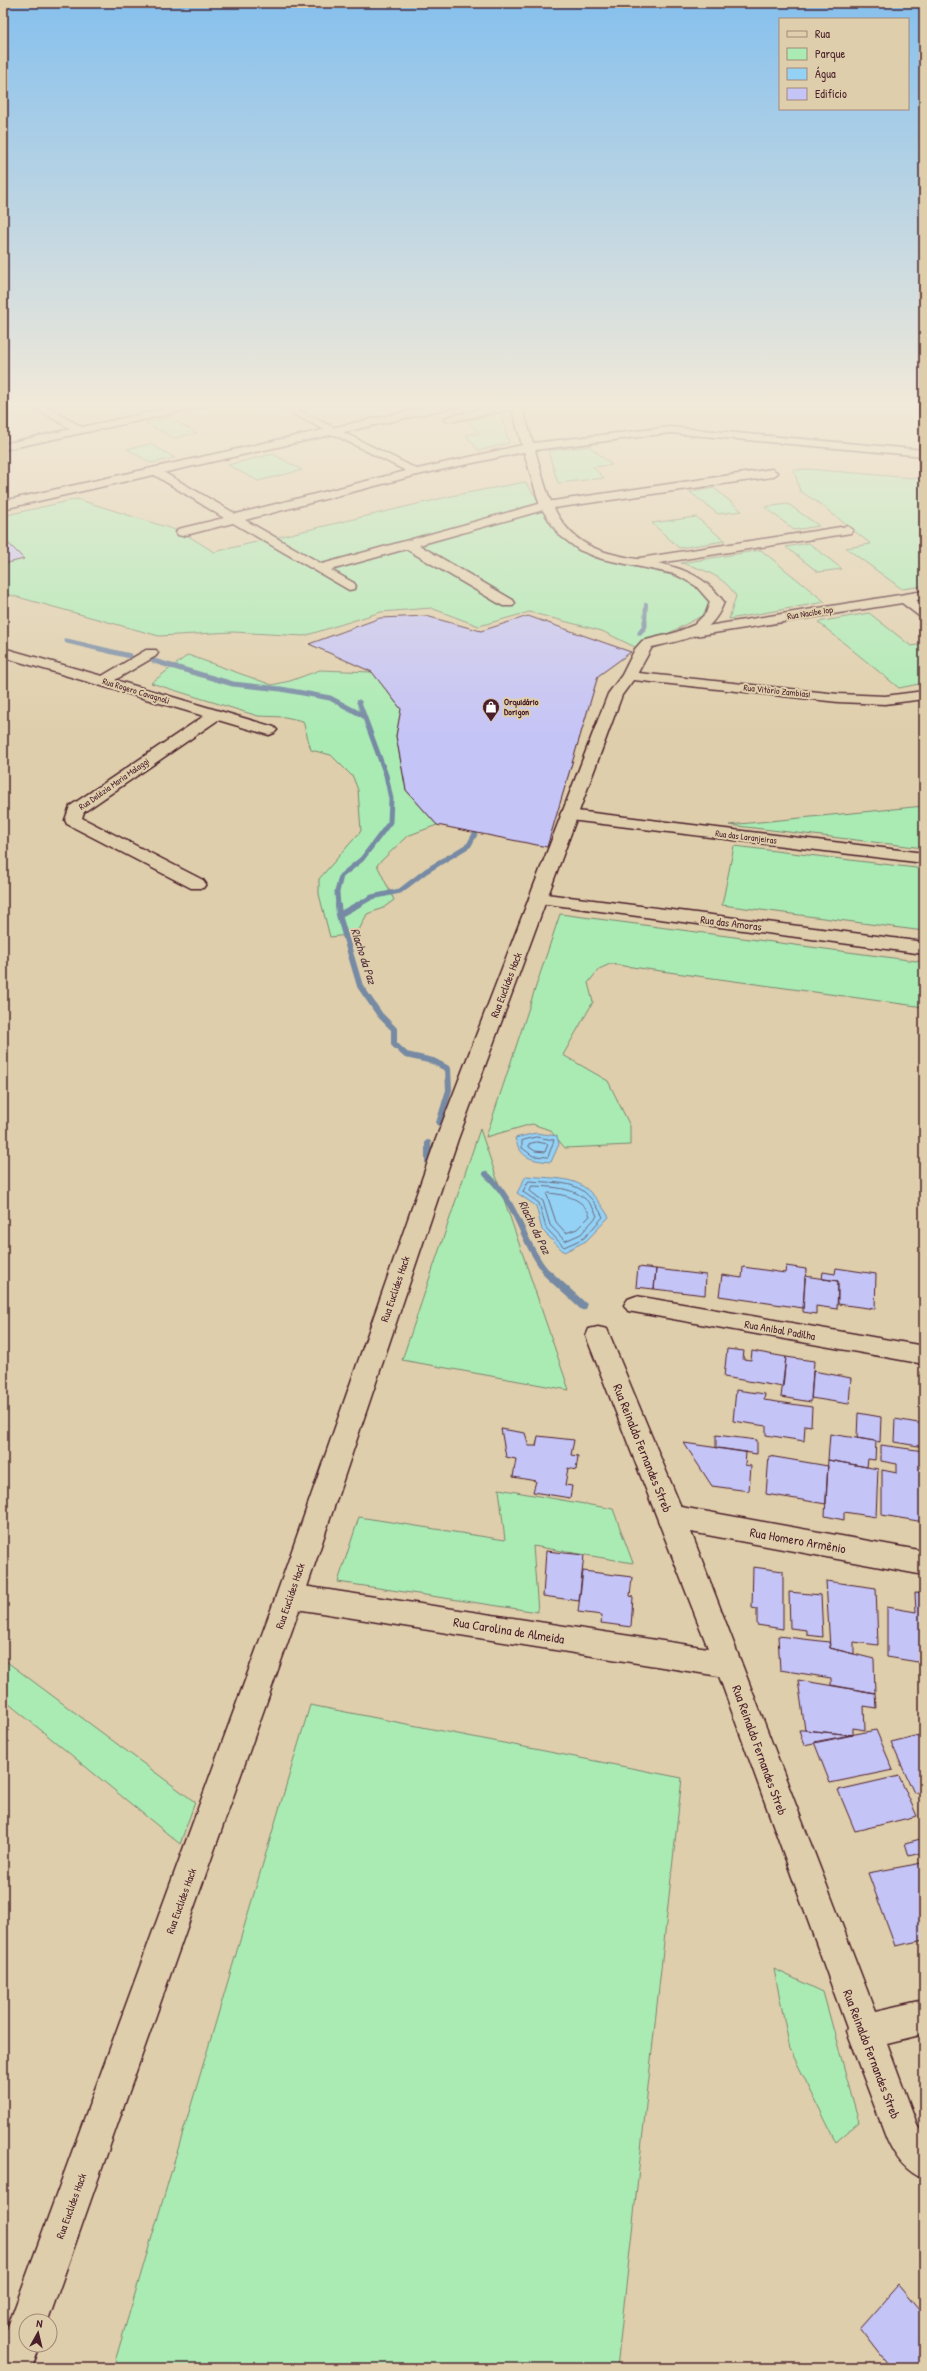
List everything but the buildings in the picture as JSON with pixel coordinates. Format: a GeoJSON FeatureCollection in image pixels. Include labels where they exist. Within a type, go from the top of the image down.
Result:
{"type":"FeatureCollection","features":[{"type":"Feature","properties":{"kind":"street"},"geometry":{"type":"LineString","coordinates":[[224,514],[349,586]]}},
{"type":"Feature","properties":{"kind":"street"},"geometry":{"type":"LineString","coordinates":[[182,532],[254,514]]}},
{"type":"Feature","properties":{"kind":"street"},"geometry":{"type":"LineString","coordinates":[[320,569],[519,514]]}},
{"type":"Feature","properties":{"kind":"street","name":"Rua Euclides Hack"},"geometry":{"type":"LineString","coordinates":[[32,2313],[290,1596],[447,1139],[568,815],[617,689],[629,676],[642,650],[647,644],[695,632],[708,621],[715,610],[717,602],[703,583],[691,577],[640,562],[601,555],[575,544],[552,519],[550,514]]}},
{"type":"Feature","properties":{"kind":"street"},"geometry":{"type":"LineString","coordinates":[[640,562],[847,530]]}},
{"type":"Feature","properties":{"kind":"street"},"geometry":{"type":"LineString","coordinates":[[409,545],[508,603]]}},
{"type":"Feature","properties":{"kind":"street","name":"Rua Nacibe Iop"},"geometry":{"type":"LineString","coordinates":[[695,632],[924,596]]}},
{"type":"Feature","properties":{"kind":"street"},"geometry":{"type":"LineString","coordinates":[[905,598],[924,613]]}},
{"type":"Feature","properties":{"kind":"street","name":"Rua Rogero Cavagnoli"},"geometry":{"type":"LineString","coordinates":[[3,652],[269,730]]}},
{"type":"Feature","properties":{"kind":"street"},"geometry":{"type":"LineString","coordinates":[[104,681],[151,653]]}},
{"type":"Feature","properties":{"kind":"street","name":"Rua Vitório Zambiasi"},"geometry":{"type":"LineString","coordinates":[[629,676],[838,698],[885,700],[924,695]]}},
{"type":"Feature","properties":{"kind":"street","name":"Rua Delézia Maria Malaggi"},"geometry":{"type":"LineString","coordinates":[[197,884],[73,820],[76,810],[216,714]]}},
{"type":"Feature","properties":{"kind":"street","name":"Rua das Laranjeiras"},"geometry":{"type":"LineString","coordinates":[[568,815],[924,858]]}},
{"type":"Feature","properties":{"kind":"street","name":"Rua das Amoras"},"geometry":{"type":"LineString","coordinates":[[538,898],[924,948]]}},
{"type":"Feature","properties":{"kind":"street","name":"Rua Anibal Padilha"},"geometry":{"type":"LineString","coordinates":[[636,1305],[924,1355]]}},
{"type":"Feature","properties":{"kind":"street","name":"Rua Reinaldo Fernandes Streb"},"geometry":{"type":"LineString","coordinates":[[598,1336],[672,1516],[729,1664],[863,2031],[905,2139],[924,2161]]}},
{"type":"Feature","properties":{"kind":"street","name":"Rua Homero Armênio"},"geometry":{"type":"LineString","coordinates":[[672,1516],[924,1563]]}},
{"type":"Feature","properties":{"kind":"street","name":"Rua Carolina de Almeida"},"geometry":{"type":"LineString","coordinates":[[290,1596],[729,1664]]}},
{"type":"Feature","properties":{"kind":"street"},"geometry":{"type":"LineString","coordinates":[[863,2031],[924,2017]]}},
{"type":"Feature","properties":{"kind":"street"},"geometry":{"type":"LineString","coordinates":[[12,2368],[18,2352]]}},
{"type":"Feature","properties":{"kind":"green space"},"geometry":{"type":"Polygon","coordinates":[[[13,514],[124,514],[182,532],[214,552],[377,514],[548,514],[571,545],[594,558],[671,575],[697,584],[711,599],[709,612],[639,649],[602,631],[529,612],[479,626],[431,608],[381,612],[304,636],[233,632],[159,636],[3,593],[3,516],[13,514]]]}},
{"type":"Feature","properties":{"kind":"green space"},"geometry":{"type":"Polygon","coordinates":[[[773,514],[802,514],[819,526],[794,530],[773,514]]]}},
{"type":"Feature","properties":{"kind":"green space"},"geometry":{"type":"Polygon","coordinates":[[[832,514],[924,514],[924,586],[902,589],[846,548],[871,544],[832,514]]]}},
{"type":"Feature","properties":{"kind":"green space"},"geometry":{"type":"Polygon","coordinates":[[[696,517],[725,541],[679,548],[652,523],[696,517]]]}},
{"type":"Feature","properties":{"kind":"green space"},"geometry":{"type":"Polygon","coordinates":[[[809,543],[842,569],[818,572],[786,547],[809,543]]]}},
{"type":"Feature","properties":{"kind":"green space"},"geometry":{"type":"Polygon","coordinates":[[[761,550],[825,602],[729,619],[736,596],[731,589],[712,574],[681,563],[761,550]]]}},
{"type":"Feature","properties":{"kind":"green space"},"geometry":{"type":"Polygon","coordinates":[[[869,613],[911,646],[924,644],[924,683],[899,688],[818,622],[869,613]]]}},
{"type":"Feature","properties":{"kind":"green space"},"geometry":{"type":"Polygon","coordinates":[[[188,655],[272,685],[290,681],[320,670],[372,672],[401,709],[396,736],[406,790],[437,825],[407,836],[377,865],[394,900],[383,908],[367,914],[357,934],[330,937],[319,894],[319,879],[361,831],[358,790],[353,777],[331,755],[311,750],[303,721],[285,717],[258,716],[151,683],[188,655]]]}},
{"type":"Feature","properties":{"kind":"green space"},"geometry":{"type":"Polygon","coordinates":[[[924,806],[924,848],[729,825],[924,806]]]}},
{"type":"Feature","properties":{"kind":"green space"},"geometry":{"type":"Polygon","coordinates":[[[734,846],[924,869],[924,931],[722,905],[734,846]]]}},
{"type":"Feature","properties":{"kind":"green space"},"geometry":{"type":"Polygon","coordinates":[[[560,914],[924,962],[924,1007],[610,964],[599,969],[588,983],[593,1002],[563,1055],[608,1081],[630,1126],[630,1145],[565,1148],[550,1130],[532,1124],[486,1137],[560,914]]]}},
{"type":"Feature","properties":{"kind":"green space"},"geometry":{"type":"Polygon","coordinates":[[[480,1129],[569,1390],[402,1360],[480,1129]]]}},
{"type":"Feature","properties":{"kind":"green space"},"geometry":{"type":"Polygon","coordinates":[[[499,1489],[613,1509],[633,1563],[533,1546],[538,1612],[338,1582],[359,1517],[505,1540],[499,1489]]]}},
{"type":"Feature","properties":{"kind":"green space"},"geometry":{"type":"Polygon","coordinates":[[[3,1659],[195,1802],[180,1844],[3,1699],[3,1659]]]}},
{"type":"Feature","properties":{"kind":"green space"},"geometry":{"type":"Polygon","coordinates":[[[310,1705],[682,1778],[617,2368],[113,2368],[310,1705]]]}},
{"type":"Feature","properties":{"kind":"green space"},"geometry":{"type":"Polygon","coordinates":[[[774,1969],[823,1992],[859,2122],[836,2142],[790,2049],[774,1969]]]}},
{"type":"Feature","properties":{"kind":"water"},"geometry":{"type":"Polygon","coordinates":[[[536,1133],[557,1136],[559,1144],[551,1162],[528,1157],[517,1145],[515,1138],[536,1133]]]}},
{"type":"Feature","properties":{"kind":"water"},"geometry":{"type":"Polygon","coordinates":[[[526,1176],[555,1178],[575,1182],[592,1193],[609,1217],[586,1241],[564,1252],[542,1230],[536,1206],[517,1193],[526,1176]]]}},
{"type":"Feature","properties":{"kind":"waterway"},"geometry":{"type":"LineString","coordinates":[[645,622],[646,604]]}},
{"type":"Feature","properties":{"kind":"waterway"},"geometry":{"type":"LineString","coordinates":[[640,633],[645,626],[645,622]]}},
{"type":"Feature","properties":{"kind":"waterway"},"geometry":{"type":"LineString","coordinates":[[67,641],[130,656]]}},
{"type":"Feature","properties":{"kind":"waterway"},"geometry":{"type":"LineString","coordinates":[[154,661],[233,684],[281,689],[330,698],[364,716]]}},
{"type":"Feature","properties":{"kind":"waterway"},"geometry":{"type":"LineString","coordinates":[[338,906],[337,892],[341,876],[362,859],[390,822],[391,799],[386,775],[359,702]]}},
{"type":"Feature","properties":{"kind":"waterway"},"geometry":{"type":"LineString","coordinates":[[356,906],[372,897],[400,891],[426,871],[469,845],[480,825]]}},
{"type":"Feature","properties":{"kind":"waterway"},"geometry":{"type":"LineString","coordinates":[[338,905],[339,915]]}},
{"type":"Feature","properties":{"kind":"waterway"},"geometry":{"type":"LineString","coordinates":[[339,915],[357,905]]}},
{"type":"Feature","properties":{"kind":"waterway","name":"Riacho da Paz"},"geometry":{"type":"LineString","coordinates":[[339,915],[360,986],[380,1015],[394,1029],[394,1044],[406,1055],[433,1061],[448,1069],[449,1090],[439,1123]]}},
{"type":"Feature","properties":{"kind":"waterway","name":"Riacho da Paz"},"geometry":{"type":"LineString","coordinates":[[428,1143],[428,1161]]}},
{"type":"Feature","properties":{"kind":"waterway","name":"Riacho da Paz"},"geometry":{"type":"LineString","coordinates":[[486,1174],[506,1198],[539,1262],[548,1274]]}},
{"type":"Feature","properties":{"kind":"waterway","name":"Riacho da Paz"},"geometry":{"type":"LineString","coordinates":[[548,1274],[583,1306]]}},
{"type":"Feature","properties":{"kind":"place","name":"Orquidário Dorigon"},"geometry":{"type":"Point","coordinates":[491,722]}}]}
